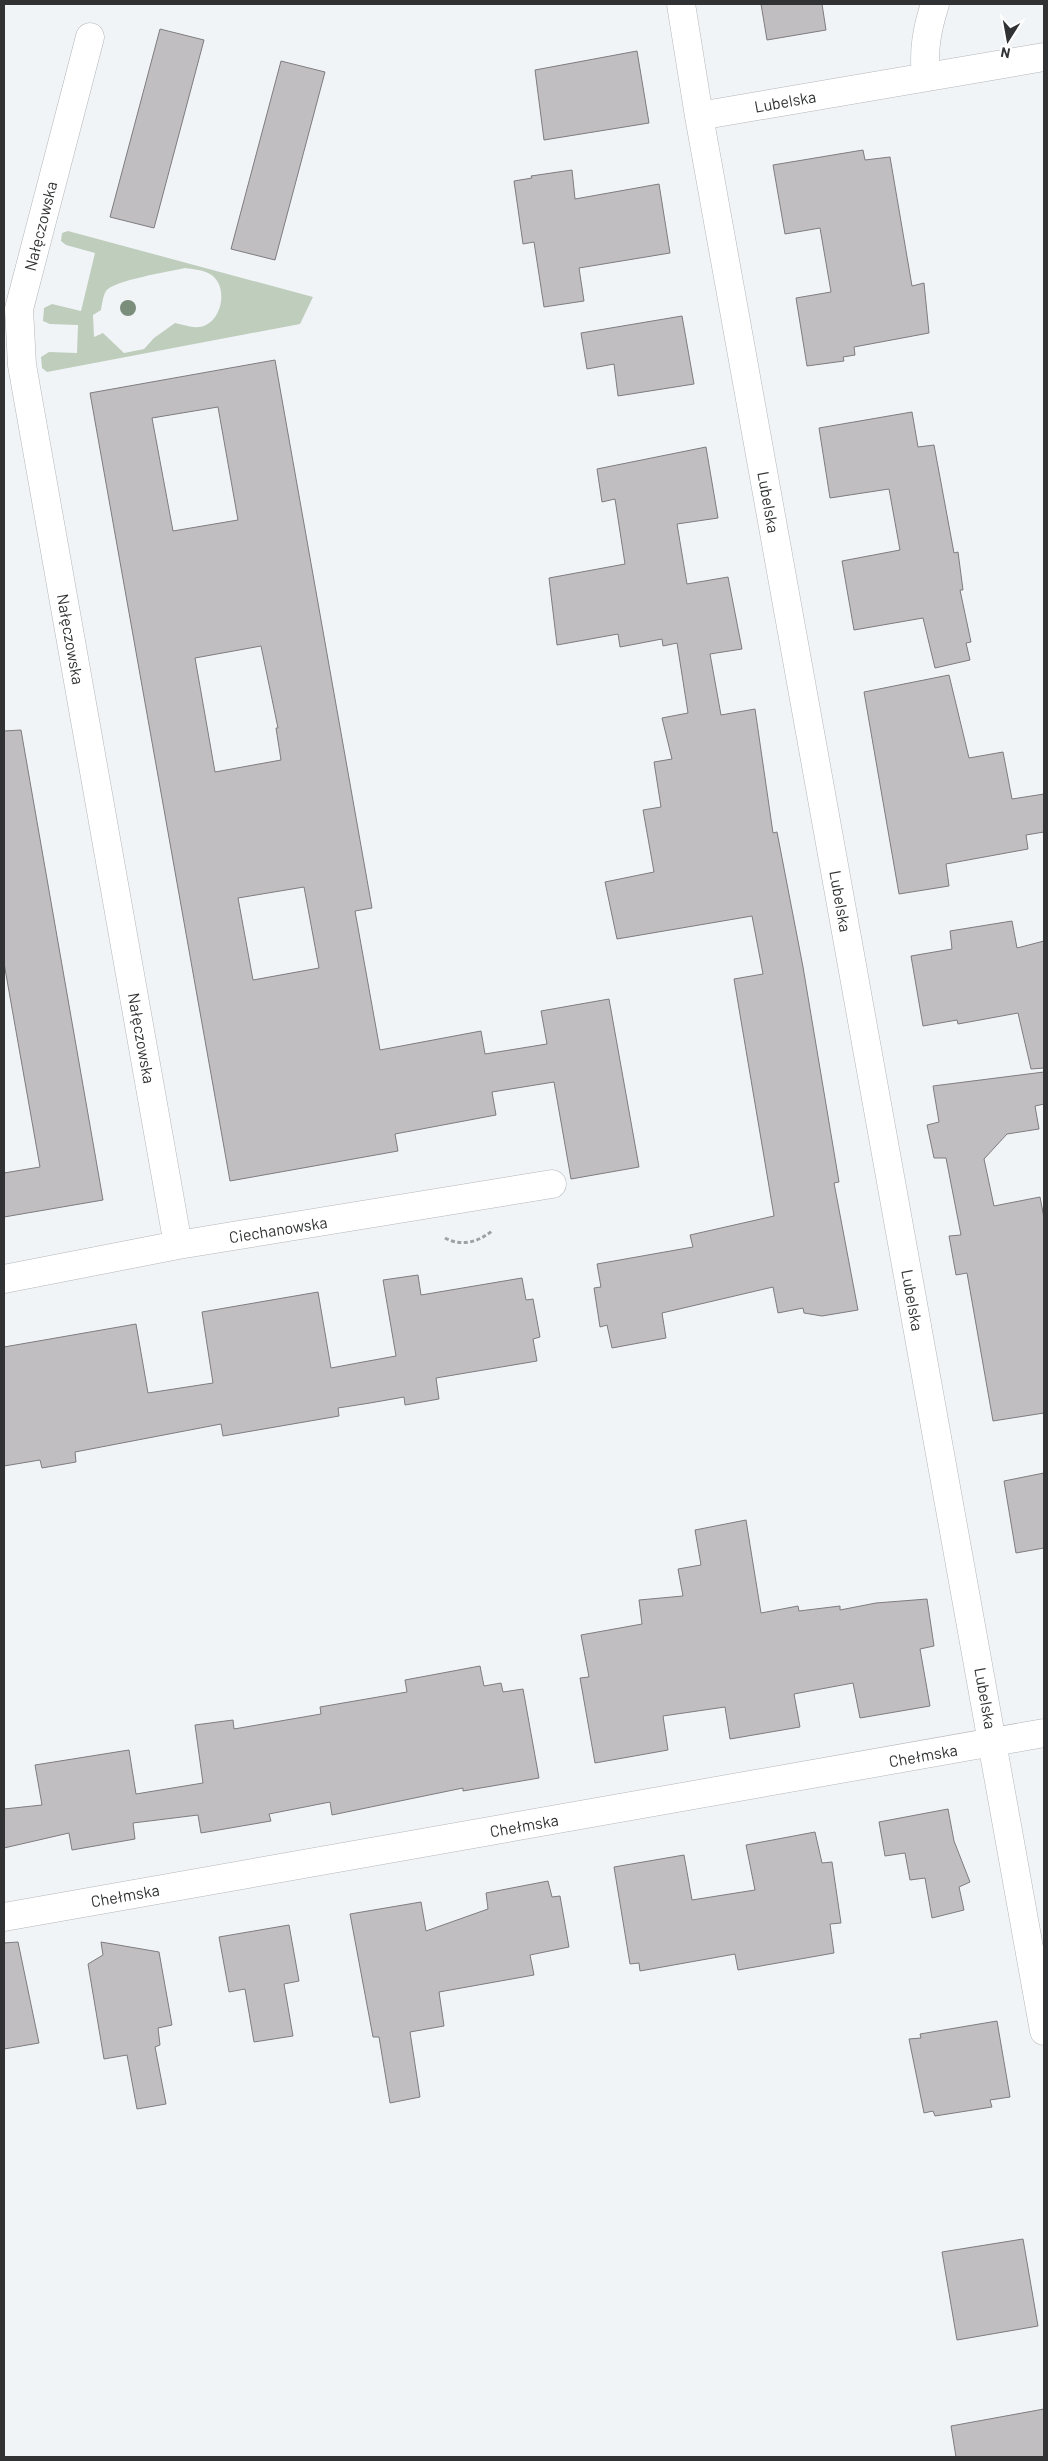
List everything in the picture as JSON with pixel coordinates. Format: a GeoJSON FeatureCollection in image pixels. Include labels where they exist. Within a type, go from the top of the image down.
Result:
{"type":"FeatureCollection","features":[{"type":"Feature","properties":{"kind":"street"},"geometry":{"type":"LineString","coordinates":[[681,4],[699,116]]}},
{"type":"Feature","properties":{"kind":"street"},"geometry":{"type":"LineString","coordinates":[[926,77],[923,56],[927,31],[935,4]]}},
{"type":"Feature","properties":{"kind":"street","name":"Nałęczowska"},"geometry":{"type":"LineString","coordinates":[[90,37],[19,309],[13,366],[178,1245]]}},
{"type":"Feature","properties":{"kind":"street","name":"Lubelska"},"geometry":{"type":"LineString","coordinates":[[1044,57],[699,116],[994,1742],[1044,2031]]}},
{"type":"Feature","properties":{"kind":"street","name":"Ciechanowska"},"geometry":{"type":"LineString","coordinates":[[4,1279],[178,1245],[552,1184]]}},
{"type":"Feature","properties":{"kind":"street","name":"Chełmska"},"geometry":{"type":"LineString","coordinates":[[4,1917],[1044,1733]]}},
{"type":"Feature","properties":{"kind":"path"},"geometry":{"type":"LineString","coordinates":[[439,1235],[453,1242],[469,1243],[484,1238],[496,1227]]}},
{"type":"Feature","properties":{"kind":"green space"},"geometry":{"type":"Polygon","coordinates":[[[68,231],[313,297],[300,324],[47,372],[42,368],[41,357],[49,352],[77,353],[78,325],[50,324],[43,321],[44,308],[52,304],[81,311],[95,253],[66,245],[61,241],[62,233],[68,231]],[[185,268],[142,277],[111,287],[105,293],[101,310],[93,315],[94,337],[103,333],[124,353],[144,349],[154,338],[175,323],[194,327],[206,325],[212,321],[220,307],[221,291],[219,284],[208,273],[185,268]]]}},
{"type":"Feature","properties":{"kind":"building"},"geometry":{"type":"Polygon","coordinates":[[[761,4],[822,4],[826,30],[767,40],[761,4]]]}},
{"type":"Feature","properties":{"kind":"building"},"geometry":{"type":"Polygon","coordinates":[[[160,29],[204,40],[154,228],[110,217],[160,29]]]}},
{"type":"Feature","properties":{"kind":"building"},"geometry":{"type":"Polygon","coordinates":[[[637,51],[649,123],[544,140],[535,70],[637,51]]]}},
{"type":"Feature","properties":{"kind":"building"},"geometry":{"type":"Polygon","coordinates":[[[281,61],[325,72],[275,260],[231,249],[281,61]]]}},
{"type":"Feature","properties":{"kind":"building"},"geometry":{"type":"Polygon","coordinates":[[[863,150],[865,160],[890,157],[912,286],[924,283],[929,333],[854,347],[855,355],[843,357],[844,361],[807,366],[796,298],[831,292],[820,228],[785,234],[773,165],[863,150]]]}},
{"type":"Feature","properties":{"kind":"building"},"geometry":{"type":"Polygon","coordinates":[[[572,170],[575,199],[659,184],[670,253],[579,268],[584,301],[544,307],[534,242],[523,244],[514,181],[532,178],[531,176],[572,170]]]}},
{"type":"Feature","properties":{"kind":"building"},"geometry":{"type":"Polygon","coordinates":[[[682,316],[694,384],[618,396],[614,364],[587,369],[581,333],[682,316]]]}},
{"type":"Feature","properties":{"kind":"building"},"geometry":{"type":"Polygon","coordinates":[[[275,360],[372,908],[355,911],[380,1050],[481,1031],[485,1054],[547,1044],[541,1011],[609,999],[639,1167],[571,1179],[554,1082],[492,1092],[496,1115],[395,1134],[398,1151],[230,1181],[90,393],[275,360]],[[218,407],[152,418],[173,531],[238,520],[218,407]],[[261,646],[195,658],[215,772],[281,760],[276,728],[278,728],[261,646]],[[304,887],[238,898],[253,980],[319,968],[304,887]]]}},
{"type":"Feature","properties":{"kind":"building"},"geometry":{"type":"Polygon","coordinates":[[[912,412],[918,447],[934,445],[954,553],[958,552],[963,590],[960,590],[971,642],[966,643],[970,660],[935,668],[923,618],[854,630],[842,561],[900,550],[889,489],[830,498],[819,428],[912,412]]]}},
{"type":"Feature","properties":{"kind":"building"},"geometry":{"type":"Polygon","coordinates":[[[706,447],[718,518],[677,524],[687,584],[728,577],[742,649],[710,654],[721,715],[755,709],[773,833],[777,832],[803,967],[839,1182],[834,1183],[858,1310],[822,1316],[804,1313],[803,1308],[778,1313],[773,1287],[662,1313],[666,1338],[612,1348],[607,1325],[600,1327],[594,1288],[601,1287],[597,1264],[693,1247],[690,1235],[774,1216],[734,979],[763,974],[752,916],[617,939],[605,882],[654,872],[643,810],[661,807],[654,762],[672,759],[662,718],[688,713],[677,643],[663,646],[662,639],[620,647],[618,634],[557,645],[549,578],[625,564],[615,499],[602,502],[597,469],[706,447]]]}},
{"type":"Feature","properties":{"kind":"building"},"geometry":{"type":"Polygon","coordinates":[[[949,675],[969,758],[1003,752],[1012,799],[1044,794],[1044,832],[1026,835],[1028,849],[946,864],[949,886],[899,894],[864,692],[949,675]]]}},
{"type":"Feature","properties":{"kind":"building"},"geometry":{"type":"Polygon","coordinates":[[[21,730],[103,1200],[4,1217],[4,1173],[40,1167],[4,963],[4,731],[21,730]]]}},
{"type":"Feature","properties":{"kind":"building"},"geometry":{"type":"Polygon","coordinates":[[[1012,921],[1017,948],[1044,941],[1044,1068],[1031,1069],[1018,1013],[958,1024],[957,1020],[923,1026],[911,956],[952,949],[950,931],[1012,921]]]}},
{"type":"Feature","properties":{"kind":"building"},"geometry":{"type":"Polygon","coordinates":[[[1044,1072],[1044,1104],[1035,1106],[1039,1129],[1007,1134],[984,1159],[994,1206],[1040,1197],[1044,1218],[1044,1413],[993,1421],[967,1273],[956,1275],[949,1236],[961,1235],[946,1158],[934,1158],[927,1125],[939,1122],[933,1086],[1044,1072]]]}},
{"type":"Feature","properties":{"kind":"building"},"geometry":{"type":"Polygon","coordinates":[[[418,1275],[421,1295],[522,1278],[526,1300],[533,1299],[540,1337],[533,1339],[537,1361],[436,1378],[439,1399],[405,1405],[404,1397],[338,1408],[339,1416],[223,1436],[221,1424],[75,1452],[76,1462],[42,1468],[40,1460],[4,1466],[4,1347],[136,1324],[148,1393],[213,1383],[202,1312],[318,1292],[331,1368],[396,1356],[383,1280],[418,1275]]]}},
{"type":"Feature","properties":{"kind":"building"},"geometry":{"type":"Polygon","coordinates":[[[1044,1473],[1044,1548],[1016,1553],[1004,1481],[1044,1473]]]}},
{"type":"Feature","properties":{"kind":"building"},"geometry":{"type":"Polygon","coordinates":[[[746,1520],[761,1613],[798,1606],[799,1611],[840,1606],[840,1610],[876,1603],[927,1599],[934,1646],[920,1649],[930,1706],[860,1718],[853,1683],[794,1694],[800,1727],[730,1739],[725,1707],[663,1716],[668,1750],[595,1763],[580,1678],[589,1677],[581,1635],[642,1624],[639,1600],[683,1596],[678,1569],[701,1565],[695,1530],[746,1520]]]}},
{"type":"Feature","properties":{"kind":"building"},"geometry":{"type":"Polygon","coordinates":[[[480,1666],[484,1686],[501,1683],[503,1692],[523,1689],[539,1778],[463,1791],[463,1788],[332,1815],[330,1802],[269,1814],[271,1821],[201,1833],[198,1815],[133,1823],[135,1839],[72,1850],[69,1833],[4,1848],[4,1809],[42,1805],[35,1765],[129,1750],[136,1794],[203,1783],[195,1725],[233,1720],[234,1729],[321,1714],[320,1707],[407,1692],[405,1680],[480,1666]]]}},
{"type":"Feature","properties":{"kind":"building"},"geometry":{"type":"Polygon","coordinates":[[[948,1809],[954,1841],[970,1882],[959,1887],[964,1910],[932,1918],[925,1878],[910,1880],[905,1853],[885,1856],[879,1822],[948,1809]]]}},
{"type":"Feature","properties":{"kind":"building"},"geometry":{"type":"Polygon","coordinates":[[[815,1832],[822,1863],[832,1862],[841,1923],[830,1924],[834,1953],[738,1970],[735,1954],[640,1971],[639,1963],[630,1964],[614,1867],[684,1855],[692,1900],[755,1890],[746,1845],[815,1832]]]}},
{"type":"Feature","properties":{"kind":"building"},"geometry":{"type":"Polygon","coordinates":[[[548,1881],[552,1897],[560,1896],[569,1947],[530,1955],[534,1975],[439,1992],[444,2026],[410,2032],[420,2097],[390,2103],[379,2037],[373,2037],[350,1914],[421,1902],[426,1931],[488,1909],[486,1893],[548,1881]]]}},
{"type":"Feature","properties":{"kind":"building"},"geometry":{"type":"Polygon","coordinates":[[[289,1925],[299,1981],[284,1984],[293,2036],[254,2042],[245,1989],[229,1992],[219,1937],[289,1925]]]}},
{"type":"Feature","properties":{"kind":"building"},"geometry":{"type":"Polygon","coordinates":[[[18,1942],[39,2043],[4,2049],[4,1943],[18,1942]]]}},
{"type":"Feature","properties":{"kind":"building"},"geometry":{"type":"Polygon","coordinates":[[[101,1942],[159,1952],[172,2025],[158,2028],[160,2045],[155,2047],[166,2104],[137,2109],[127,2055],[104,2059],[88,1964],[103,1955],[101,1942]]]}},
{"type":"Feature","properties":{"kind":"building"},"geometry":{"type":"Polygon","coordinates":[[[997,2021],[1010,2097],[990,2100],[992,2107],[935,2116],[933,2111],[924,2113],[909,2039],[921,2038],[920,2034],[997,2021]]]}},
{"type":"Feature","properties":{"kind":"building"},"geometry":{"type":"Polygon","coordinates":[[[1023,2239],[1038,2326],[957,2340],[942,2252],[1023,2239]]]}},
{"type":"Feature","properties":{"kind":"building"},"geometry":{"type":"Polygon","coordinates":[[[1044,2409],[1044,2457],[956,2457],[951,2426],[1044,2409]]]}}]}
